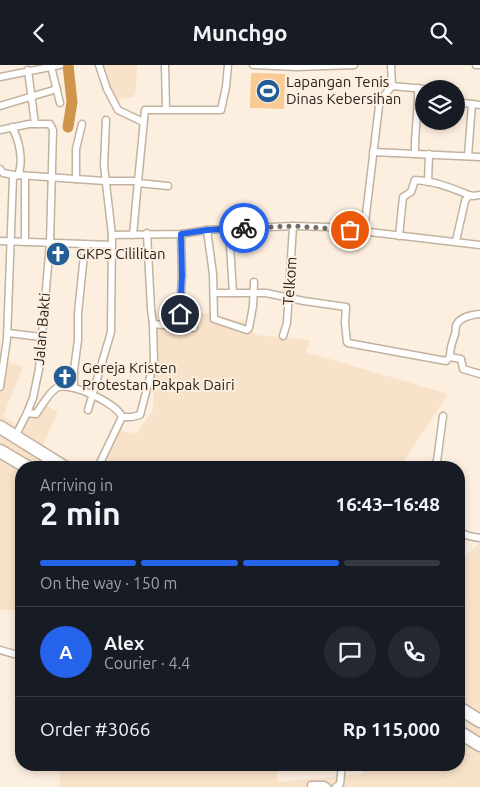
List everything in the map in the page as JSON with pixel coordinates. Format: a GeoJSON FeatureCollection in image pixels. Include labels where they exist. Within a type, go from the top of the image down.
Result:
{"type":"FeatureCollection","features":[{"type":"Feature","properties":{"kind":"highway"},"geometry":{"type":"LineString","coordinates":[[0,427],[54,461]]}},
{"type":"Feature","properties":{"kind":"highway"},"geometry":{"type":"LineString","coordinates":[[0,451],[17,461]]}},
{"type":"Feature","properties":{"kind":"highway"},"geometry":{"type":"LineString","coordinates":[[469,713],[480,721]]}},
{"type":"Feature","properties":{"kind":"highway"},"geometry":{"type":"LineString","coordinates":[[465,736],[480,745]]}},
{"type":"Feature","properties":{"kind":"street"},"geometry":{"type":"LineString","coordinates":[[0,77],[60,65]]}},
{"type":"Feature","properties":{"kind":"street"},"geometry":{"type":"LineString","coordinates":[[99,65],[106,89],[118,110],[143,123]]}},
{"type":"Feature","properties":{"kind":"street"},"geometry":{"type":"LineString","coordinates":[[165,65],[166,109]]}},
{"type":"Feature","properties":{"kind":"street"},"geometry":{"type":"LineString","coordinates":[[133,235],[144,110],[221,109],[228,65]]}},
{"type":"Feature","properties":{"kind":"street"},"geometry":{"type":"LineString","coordinates":[[253,65],[297,67],[354,65]]}},
{"type":"Feature","properties":{"kind":"street"},"geometry":{"type":"LineString","coordinates":[[364,231],[379,106],[383,97],[392,86],[391,65]]}},
{"type":"Feature","properties":{"kind":"street"},"geometry":{"type":"LineString","coordinates":[[51,66],[60,103]]}},
{"type":"Feature","properties":{"kind":"street"},"geometry":{"type":"LineString","coordinates":[[0,130],[35,124],[28,70]]}},
{"type":"Feature","properties":{"kind":"street"},"geometry":{"type":"LineString","coordinates":[[392,86],[415,88]]}},
{"type":"Feature","properties":{"kind":"street"},"geometry":{"type":"LineString","coordinates":[[0,106],[57,89]]}},
{"type":"Feature","properties":{"kind":"street"},"geometry":{"type":"LineString","coordinates":[[465,103],[480,105]]}},
{"type":"Feature","properties":{"kind":"street"},"geometry":{"type":"LineString","coordinates":[[468,156],[472,104]]}},
{"type":"Feature","properties":{"kind":"street"},"geometry":{"type":"LineString","coordinates":[[88,410],[111,332],[112,235],[105,181],[104,147],[106,120]]}},
{"type":"Feature","properties":{"kind":"street","name":"Jalan Bakti"},"geometry":{"type":"LineString","coordinates":[[14,437],[27,413],[36,386],[50,243],[52,125],[35,124]]}},
{"type":"Feature","properties":{"kind":"street"},"geometry":{"type":"LineString","coordinates":[[76,179],[75,155],[82,124]]}},
{"type":"Feature","properties":{"kind":"street"},"geometry":{"type":"LineString","coordinates":[[12,127],[20,151],[19,176],[25,242]]}},
{"type":"Feature","properties":{"kind":"street"},"geometry":{"type":"LineString","coordinates":[[415,130],[415,154]]}},
{"type":"Feature","properties":{"kind":"street"},"geometry":{"type":"LineString","coordinates":[[373,151],[480,157]]}},
{"type":"Feature","properties":{"kind":"street"},"geometry":{"type":"LineString","coordinates":[[428,182],[429,154]]}},
{"type":"Feature","properties":{"kind":"street"},"geometry":{"type":"LineString","coordinates":[[0,169],[4,173],[19,176],[138,182],[168,186]]}},
{"type":"Feature","properties":{"kind":"street"},"geometry":{"type":"LineString","coordinates":[[0,387],[7,336],[12,182],[19,176]]}},
{"type":"Feature","properties":{"kind":"street"},"geometry":{"type":"LineString","coordinates":[[399,236],[403,197],[411,192],[415,180],[443,184],[473,197],[480,195]]}},
{"type":"Feature","properties":{"kind":"street"},"geometry":{"type":"LineString","coordinates":[[456,241],[465,201],[469,195]]}},
{"type":"Feature","properties":{"kind":"street"},"geometry":{"type":"LineString","coordinates":[[112,235],[181,234],[207,230],[293,226],[327,227],[480,245]]}},
{"type":"Feature","properties":{"kind":"street","name":"Telkom"},"geometry":{"type":"LineString","coordinates":[[284,336],[293,226]]}},
{"type":"Feature","properties":{"kind":"street"},"geometry":{"type":"LineString","coordinates":[[229,229],[233,293]]}},
{"type":"Feature","properties":{"kind":"street"},"geometry":{"type":"LineString","coordinates":[[207,230],[214,293],[214,319],[248,329],[251,322],[254,283]]}},
{"type":"Feature","properties":{"kind":"street"},"geometry":{"type":"LineString","coordinates":[[122,417],[137,417],[141,413],[154,362],[147,233]]}},
{"type":"Feature","properties":{"kind":"street"},"geometry":{"type":"LineString","coordinates":[[178,327],[182,275],[181,234]]}},
{"type":"Feature","properties":{"kind":"street"},"geometry":{"type":"LineString","coordinates":[[0,241],[112,245]]}},
{"type":"Feature","properties":{"kind":"street"},"geometry":{"type":"LineString","coordinates":[[85,245],[78,313],[74,388],[92,395],[118,411],[122,417]]}},
{"type":"Feature","properties":{"kind":"street"},"geometry":{"type":"LineString","coordinates":[[214,293],[272,294],[346,307],[345,323],[348,343],[446,361],[450,357],[451,343],[455,336],[457,324],[464,318],[480,314]]}},
{"type":"Feature","properties":{"kind":"street"},"geometry":{"type":"LineString","coordinates":[[153,324],[194,327]]}},
{"type":"Feature","properties":{"kind":"street"},"geometry":{"type":"LineString","coordinates":[[0,334],[41,337]]}},
{"type":"Feature","properties":{"kind":"street"},"geometry":{"type":"LineString","coordinates":[[450,357],[461,359],[463,369],[480,374]]}},
{"type":"Feature","properties":{"kind":"street","name":"Jalan Bakti"},"geometry":{"type":"LineString","coordinates":[[27,413],[36,414],[51,392],[58,387],[74,388]]}},
{"type":"Feature","properties":{"kind":"street"},"geometry":{"type":"LineString","coordinates":[[437,461],[444,415]]}},
{"type":"Feature","properties":{"kind":"street"},"geometry":{"type":"LineString","coordinates":[[101,461],[122,417]]}},
{"type":"Feature","properties":{"kind":"street"},"geometry":{"type":"LineString","coordinates":[[465,535],[480,538]]}},
{"type":"Feature","properties":{"kind":"street"},"geometry":{"type":"LineString","coordinates":[[0,649],[15,654]]}},
{"type":"Feature","properties":{"kind":"street"},"geometry":{"type":"LineString","coordinates":[[336,787],[340,784],[341,771]]}},
{"type":"Feature","properties":{"kind":"street"},"geometry":{"type":"LineString","coordinates":[[311,785],[324,785],[327,787]]}},
{"type":"Feature","properties":{"kind":"shaded area"},"geometry":{"type":"Polygon","coordinates":[[[102,65],[137,65],[134,97],[117,100],[102,65]]]}},
{"type":"Feature","properties":{"kind":"shaded area","name":"Lapangan Tenis Dinas Kebersihan"},"geometry":{"type":"Polygon","coordinates":[[[251,73],[285,74],[284,109],[250,108],[251,73]]]}},
{"type":"Feature","properties":{"kind":"shaded area"},"geometry":{"type":"Polygon","coordinates":[[[206,313],[248,323],[255,335],[310,340],[306,352],[448,394],[404,461],[99,461],[118,428],[125,432],[137,433],[153,410],[157,325],[206,313]]]}},
{"type":"Feature","properties":{"kind":"shaded area"},"geometry":{"type":"Polygon","coordinates":[[[0,360],[23,366],[3,416],[23,429],[39,402],[58,412],[43,445],[70,461],[15,461],[15,610],[0,610],[0,360]]]}},
{"type":"Feature","properties":{"kind":"shaded area"},"geometry":{"type":"Polygon","coordinates":[[[480,543],[480,787],[60,787],[59,771],[277,771],[278,782],[363,774],[363,771],[465,771],[465,556],[480,543]]]}},
{"type":"Feature","properties":{"kind":"waterway"},"geometry":{"type":"LineString","coordinates":[[68,65],[72,102],[68,127]]}},
{"type":"Feature","properties":{"kind":"way so far"},"geometry":{"type":"LineString","coordinates":[[244,228],[293,226],[350,230]]}},
{"type":"Feature","properties":{"kind":"place","name":"Lapangan Tenis Dinas Kebersihan"},"geometry":{"type":"Point","coordinates":[268,91]}},
{"type":"Feature","properties":{"kind":"place","name":"GKPS Cililitan"},"geometry":{"type":"Point","coordinates":[58,254]}},
{"type":"Feature","properties":{"kind":"place","name":"Gereja Kristen Protestan Pakpak Dairi"},"geometry":{"type":"Point","coordinates":[65,377]}},
{"type":"Feature","properties":{"kind":"route"},"geometry":{"type":"LineString","coordinates":[[180,314],[182,275],[181,234],[207,230],[244,228]]}}]}
